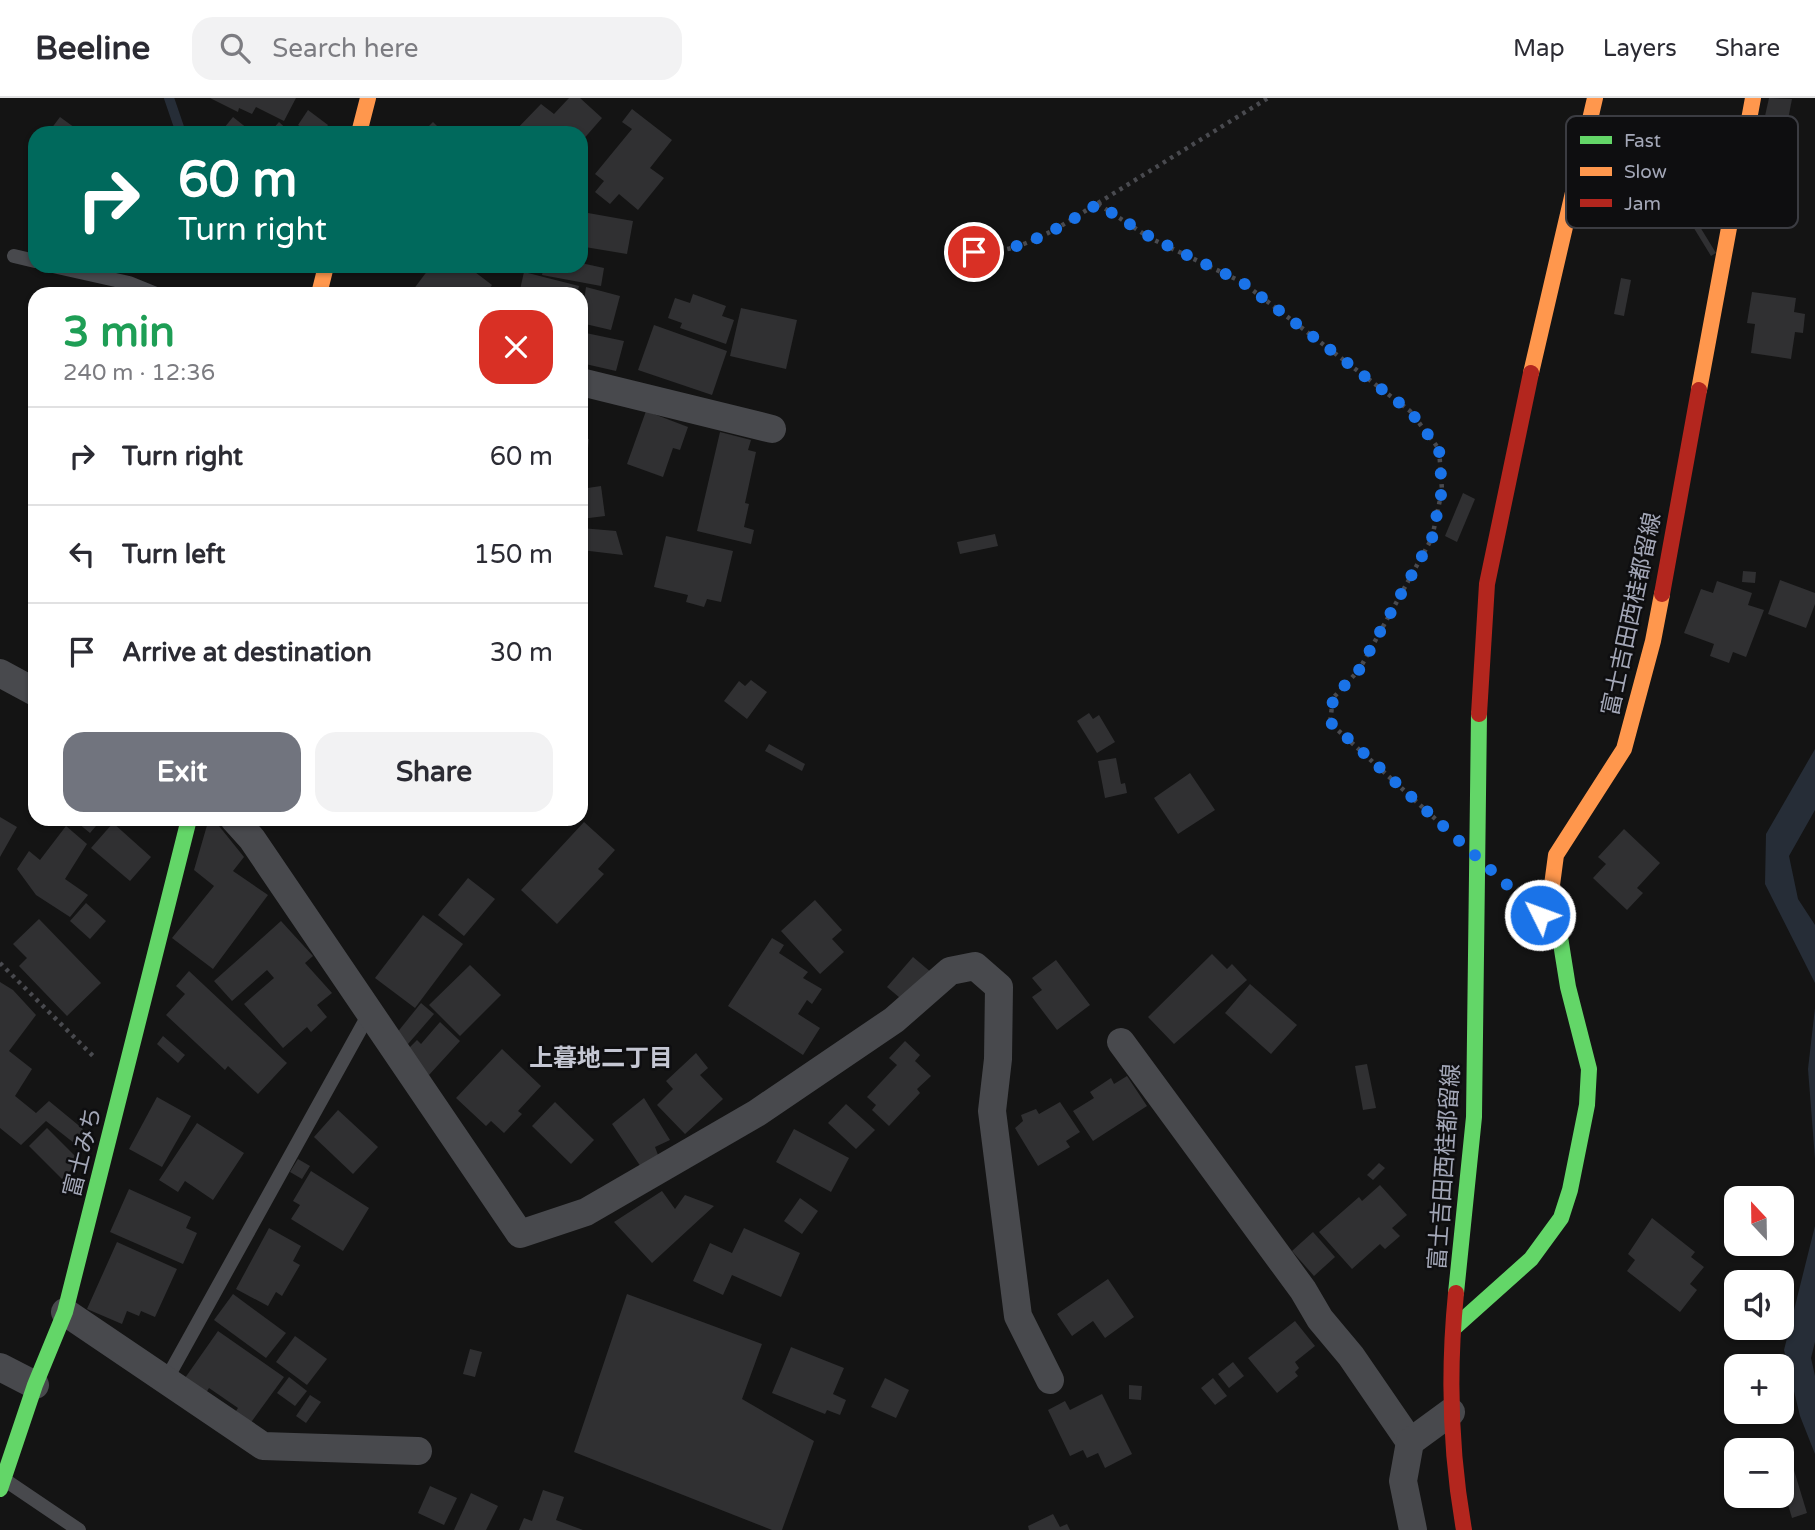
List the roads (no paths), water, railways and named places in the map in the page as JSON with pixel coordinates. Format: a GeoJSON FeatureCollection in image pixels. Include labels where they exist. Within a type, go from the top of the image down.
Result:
{"type":"FeatureCollection","features":[{"type":"Feature","properties":{"kind":"main road"},"geometry":{"type":"LineString","coordinates":[[361,126],[368,98]]}},
{"type":"Feature","properties":{"kind":"main road","name":"富士吉田西桂都留線"},"geometry":{"type":"LineString","coordinates":[[1591,116],[1595,98]]}},
{"type":"Feature","properties":{"kind":"main road","name":"富士吉田西桂都留線"},"geometry":{"type":"LineString","coordinates":[[1750,116],[1753,98]]}},
{"type":"Feature","properties":{"kind":"main road","name":"富士吉田西桂都留線"},"geometry":{"type":"LineString","coordinates":[[1464,1530],[1453,1468],[1451,1344],[1455,1327],[1474,1117],[1479,715],[1487,584],[1508,471],[1566,222]]}},
{"type":"Feature","properties":{"kind":"main road","name":"富士吉田西桂都留線"},"geometry":{"type":"LineString","coordinates":[[1455,1327],[1531,1259],[1561,1218],[1570,1190],[1587,1105],[1589,1069],[1569,986],[1552,886],[1556,855],[1623,749],[1653,641],[1729,228]]}},
{"type":"Feature","properties":{"kind":"main road","name":"富士みち"},"geometry":{"type":"LineString","coordinates":[[2,1484],[35,1385],[65,1312],[187,826]]}},
{"type":"Feature","properties":{"kind":"street"},"geometry":{"type":"LineString","coordinates":[[588,384],[772,429]]}},
{"type":"Feature","properties":{"kind":"street"},"geometry":{"type":"LineString","coordinates":[[0,673],[28,688]]}},
{"type":"Feature","properties":{"kind":"street"},"geometry":{"type":"LineString","coordinates":[[240,826],[520,1234],[586,1212],[757,1113],[894,1020],[950,971],[975,966],[999,988],[998,1059],[992,1111],[1018,1316],[1050,1380]]}},
{"type":"Feature","properties":{"kind":"street"},"geometry":{"type":"LineString","coordinates":[[1121,1042],[1303,1290],[1320,1319],[1351,1356],[1410,1442]]}},
{"type":"Feature","properties":{"kind":"street"},"geometry":{"type":"LineString","coordinates":[[65,1312],[263,1446],[418,1451]]}},
{"type":"Feature","properties":{"kind":"street"},"geometry":{"type":"LineString","coordinates":[[0,1367],[35,1385]]}},
{"type":"Feature","properties":{"kind":"street"},"geometry":{"type":"LineString","coordinates":[[1413,1530],[1403,1481],[1410,1442],[1451,1412]]}},
{"type":"Feature","properties":{"kind":"lane"},"geometry":{"type":"LineString","coordinates":[[14,256],[28,259]]}},
{"type":"Feature","properties":{"kind":"lane"},"geometry":{"type":"LineString","coordinates":[[83,273],[138,287]]}},
{"type":"Feature","properties":{"kind":"lane"},"geometry":{"type":"LineString","coordinates":[[165,1382],[370,1012]]}},
{"type":"Feature","properties":{"kind":"lane"},"geometry":{"type":"LineString","coordinates":[[2,1484],[79,1530]]}},
{"type":"Feature","properties":{"kind":"waterway"},"geometry":{"type":"LineString","coordinates":[[169,98],[179,126]]}},
{"type":"Feature","properties":{"kind":"district","name":"上暮地二丁目"},"geometry":{"type":"Point","coordinates":[601,1058]}}]}
